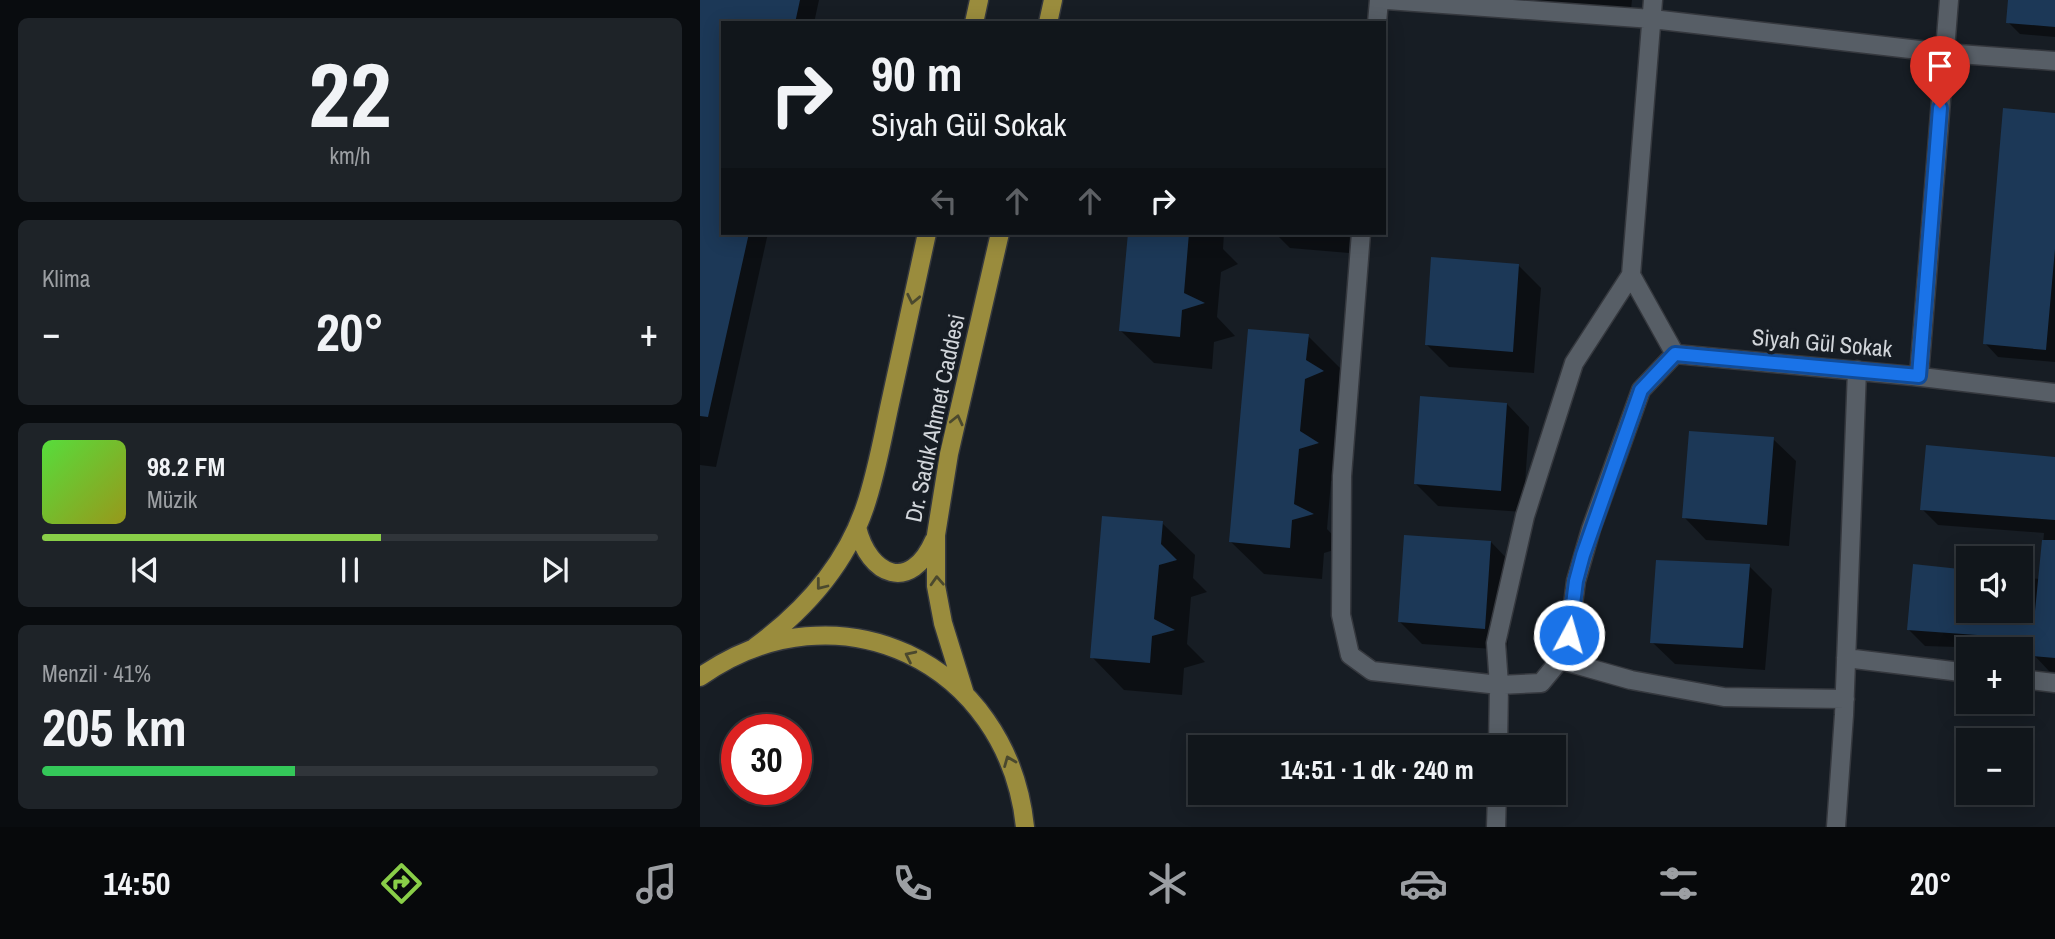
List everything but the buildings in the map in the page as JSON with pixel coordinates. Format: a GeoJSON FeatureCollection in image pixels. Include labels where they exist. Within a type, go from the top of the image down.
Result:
{"type":"FeatureCollection","features":[{"type":"Feature","properties":{"kind":"main road"},"geometry":{"type":"LineString","coordinates":[[974,21],[979,0]]}},
{"type":"Feature","properties":{"kind":"main road"},"geometry":{"type":"LineString","coordinates":[[1048,21],[1053,0]]}},
{"type":"Feature","properties":{"kind":"main road","name":"Dr. Sadık Ahmet Caddesi"},"geometry":{"type":"LineString","coordinates":[[755,647],[789,621],[816,592],[831,573],[857,527],[873,477],[927,235]]}},
{"type":"Feature","properties":{"kind":"main road","name":"Dr. Sadık Ahmet Caddesi"},"geometry":{"type":"LineString","coordinates":[[965,694],[943,623],[936,586],[936,535],[949,454],[1000,235]]}},
{"type":"Feature","properties":{"kind":"main road"},"geometry":{"type":"LineString","coordinates":[[857,527],[867,556],[876,566],[890,572],[906,571],[919,565],[936,535]]}},
{"type":"Feature","properties":{"kind":"main road"},"geometry":{"type":"LineString","coordinates":[[705,670],[755,647],[785,639],[815,636],[867,640],[889,646],[917,659],[965,694],[993,728],[1019,788],[1025,827]]}},
{"type":"Feature","properties":{"kind":"street"},"geometry":{"type":"LineString","coordinates":[[1377,21],[1379,0]]}},
{"type":"Feature","properties":{"kind":"street"},"geometry":{"type":"LineString","coordinates":[[1387,0],[1652,19],[1945,53],[2055,61]]}},
{"type":"Feature","properties":{"kind":"street"},"geometry":{"type":"LineString","coordinates":[[1497,735],[1499,685],[1496,643],[1525,516],[1574,363],[1631,275],[1653,0]]}},
{"type":"Feature","properties":{"kind":"street"},"geometry":{"type":"LineString","coordinates":[[1919,376],[1949,0]]}},
{"type":"Feature","properties":{"kind":"street"},"geometry":{"type":"LineString","coordinates":[[1361,235],[1342,476],[1341,615],[1350,655],[1372,671],[1499,685],[1541,683],[1560,660],[1569,635],[1576,581],[1591,528],[1641,390],[1675,354],[1631,275]]}},
{"type":"Feature","properties":{"kind":"street","name":"Siyah Gül Sokak"},"geometry":{"type":"LineString","coordinates":[[1675,354],[1919,376],[2055,393]]}},
{"type":"Feature","properties":{"kind":"street"},"geometry":{"type":"LineString","coordinates":[[1836,827],[1846,658],[1857,370]]}},
{"type":"Feature","properties":{"kind":"street"},"geometry":{"type":"LineString","coordinates":[[1846,658],[1956,671]]}},
{"type":"Feature","properties":{"kind":"street"},"geometry":{"type":"LineString","coordinates":[[1560,660],[1632,680],[1724,698],[1844,699]]}},
{"type":"Feature","properties":{"kind":"street"},"geometry":{"type":"LineString","coordinates":[[2033,680],[2055,683]]}},
{"type":"Feature","properties":{"kind":"street"},"geometry":{"type":"LineString","coordinates":[[1496,827],[1497,805]]}},
{"type":"Feature","properties":{"kind":"route"},"geometry":{"type":"LineString","coordinates":[[1569,635],[1576,581],[1583,555],[1641,390],[1675,354],[1919,376],[1940,108]]}}]}
